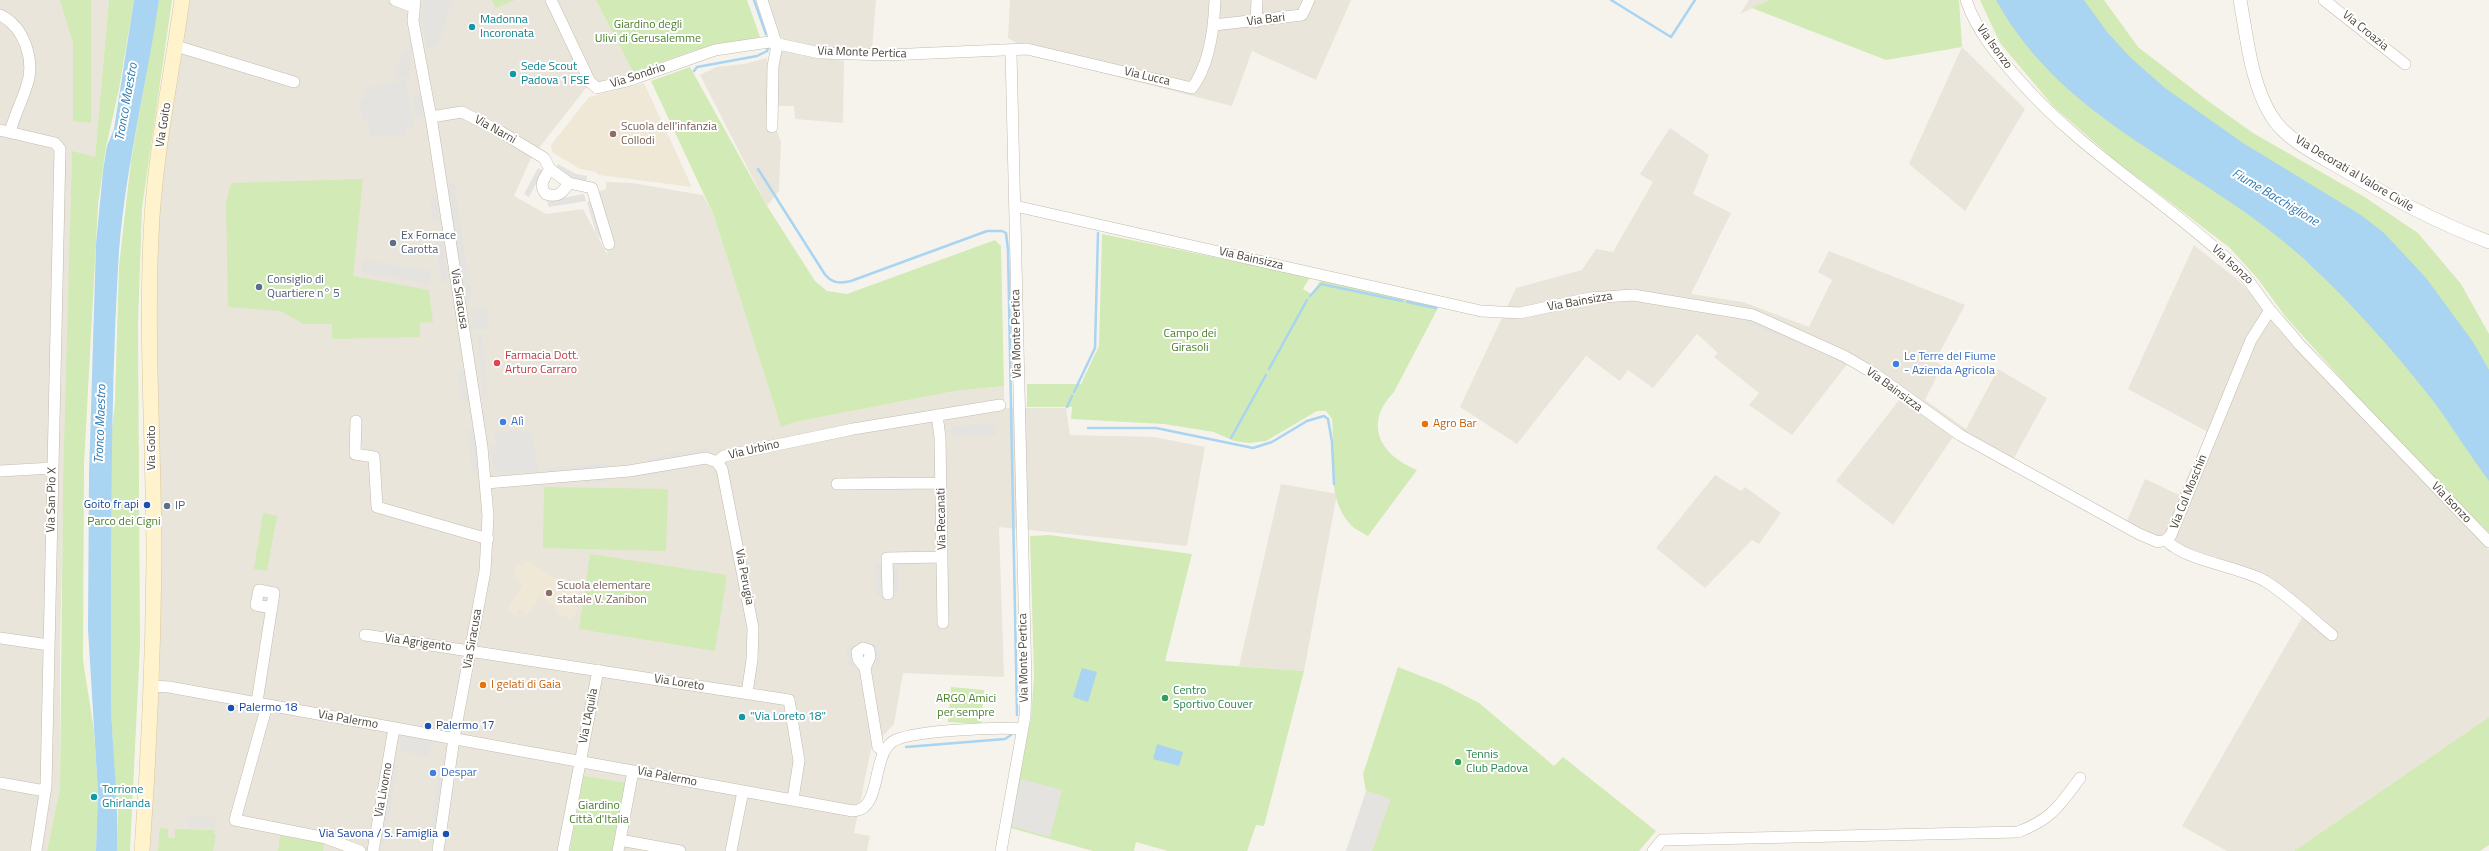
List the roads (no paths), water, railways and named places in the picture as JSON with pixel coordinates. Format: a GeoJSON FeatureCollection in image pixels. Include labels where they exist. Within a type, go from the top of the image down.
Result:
{"type":"FeatureCollection","features":[{"type":"Feature","properties":{"kind":"main road","name":"Via Goito"},"geometry":{"type":"LineString","coordinates":[[142,851],[151,686],[154,560],[152,236],[157,172],[182,0]]}},
{"type":"Feature","properties":{"kind":"street"},"geometry":{"type":"LineString","coordinates":[[395,0],[413,7]]}},
{"type":"Feature","properties":{"kind":"street","name":"Via Sondrio"},"geometry":{"type":"LineString","coordinates":[[551,0],[590,82],[597,88],[627,81],[715,50],[776,42]]}},
{"type":"Feature","properties":{"kind":"street"},"geometry":{"type":"LineString","coordinates":[[762,0],[776,42],[773,66],[772,127]]}},
{"type":"Feature","properties":{"kind":"street","name":"Via Lucca"},"geometry":{"type":"LineString","coordinates":[[1011,52],[1028,50],[1192,88],[1202,76],[1214,25],[1215,0]]}},
{"type":"Feature","properties":{"kind":"street"},"geometry":{"type":"LineString","coordinates":[[1256,22],[1257,0]]}},
{"type":"Feature","properties":{"kind":"street","name":"Via Bari"},"geometry":{"type":"LineString","coordinates":[[1214,25],[1256,22],[1302,15],[1309,0]]}},
{"type":"Feature","properties":{"kind":"street","name":"Via Isonzo"},"geometry":{"type":"LineString","coordinates":[[1966,0],[1972,16],[1989,45],[2037,100],[2076,137],[2234,264],[2254,286],[2270,310],[2330,376],[2489,542]]}},
{"type":"Feature","properties":{"kind":"street","name":"Via Decorati al Valore Civile"},"geometry":{"type":"LineString","coordinates":[[2240,0],[2258,83],[2265,106],[2283,130],[2313,152],[2418,211],[2444,224],[2489,242]]}},
{"type":"Feature","properties":{"kind":"street","name":"Via Croazia"},"geometry":{"type":"LineString","coordinates":[[2324,0],[2405,64]]}},
{"type":"Feature","properties":{"kind":"street","name":"Via Siracusa"},"geometry":{"type":"LineString","coordinates":[[413,7],[486,482],[488,539],[485,571],[454,738],[438,851]]}},
{"type":"Feature","properties":{"kind":"street"},"geometry":{"type":"LineString","coordinates":[[0,15],[7,18],[21,33],[29,54],[27,87],[5,131]]}},
{"type":"Feature","properties":{"kind":"street","name":"Via Monte Pertica"},"geometry":{"type":"LineString","coordinates":[[776,42],[820,53],[921,55],[1011,52],[1026,683],[1022,729],[1001,851]]}},
{"type":"Feature","properties":{"kind":"street"},"geometry":{"type":"LineString","coordinates":[[176,46],[294,82]]}},
{"type":"Feature","properties":{"kind":"street","name":"Via Narni"},"geometry":{"type":"LineString","coordinates":[[431,117],[462,112],[501,132],[544,158],[550,169],[569,183],[592,188],[609,244]]}},
{"type":"Feature","properties":{"kind":"street","name":"Via San Pio X"},"geometry":{"type":"LineString","coordinates":[[5,131],[55,143],[60,148],[46,791],[36,851]]}},
{"type":"Feature","properties":{"kind":"street"},"geometry":{"type":"LineString","coordinates":[[550,169],[542,182],[541,188],[546,194],[552,196],[561,194],[569,183]]}},
{"type":"Feature","properties":{"kind":"street","name":"Via Bainsizza"},"geometry":{"type":"LineString","coordinates":[[1015,206],[1481,311],[1520,313],[1590,298],[1633,295],[1742,312],[1798,333],[1844,356],[1875,374],[1934,419],[1986,450],[2139,534],[2158,542],[2166,540]]}},
{"type":"Feature","properties":{"kind":"street","name":"Via Col Moschin"},"geometry":{"type":"LineString","coordinates":[[2270,310],[2251,340],[2171,536],[2166,540],[2172,547],[2248,573],[2265,581],[2332,635]]}},
{"type":"Feature","properties":{"kind":"street","name":"Via Urbino"},"geometry":{"type":"LineString","coordinates":[[486,482],[629,471],[706,458],[717,462],[724,456],[798,440],[1000,405]]}},
{"type":"Feature","properties":{"kind":"street","name":"Via Recanati"},"geometry":{"type":"LineString","coordinates":[[938,415],[941,483],[943,623]]}},
{"type":"Feature","properties":{"kind":"street"},"geometry":{"type":"LineString","coordinates":[[356,421],[355,454],[374,457],[377,507],[488,539]]}},
{"type":"Feature","properties":{"kind":"street","name":"Via Perugia"},"geometry":{"type":"LineString","coordinates":[[717,462],[722,469],[753,628],[752,660],[747,694]]}},
{"type":"Feature","properties":{"kind":"street"},"geometry":{"type":"LineString","coordinates":[[0,471],[52,468]]}},
{"type":"Feature","properties":{"kind":"street"},"geometry":{"type":"LineString","coordinates":[[837,484],[941,483]]}},
{"type":"Feature","properties":{"kind":"street"},"geometry":{"type":"LineString","coordinates":[[876,558],[942,557]]}},
{"type":"Feature","properties":{"kind":"street"},"geometry":{"type":"LineString","coordinates":[[887,558],[888,594]]}},
{"type":"Feature","properties":{"kind":"street"},"geometry":{"type":"LineString","coordinates":[[272,608],[262,704],[234,818],[237,821],[326,838],[360,851]]}},
{"type":"Feature","properties":{"kind":"street","name":"Via Agrigento"},"geometry":{"type":"LineString","coordinates":[[365,635],[471,650]]}},
{"type":"Feature","properties":{"kind":"street"},"geometry":{"type":"LineString","coordinates":[[0,638],[50,645]]}},
{"type":"Feature","properties":{"kind":"street","name":"Via Loreto"},"geometry":{"type":"LineString","coordinates":[[471,650],[789,700],[799,761],[793,799]]}},
{"type":"Feature","properties":{"kind":"street"},"geometry":{"type":"LineString","coordinates":[[865,668],[878,748],[883,751],[894,740],[907,736],[984,729],[1022,729]]}},
{"type":"Feature","properties":{"kind":"street","name":"Via L'Aquila"},"geometry":{"type":"LineString","coordinates":[[563,851],[598,670]]}},
{"type":"Feature","properties":{"kind":"street","name":"Via Palermo"},"geometry":{"type":"LineString","coordinates":[[151,686],[454,738],[743,791],[860,810],[869,802],[883,751]]}},
{"type":"Feature","properties":{"kind":"street","name":"Via Livorno"},"geometry":{"type":"LineString","coordinates":[[372,851],[394,728]]}},
{"type":"Feature","properties":{"kind":"street"},"geometry":{"type":"LineString","coordinates":[[633,771],[619,846],[680,851]]}},
{"type":"Feature","properties":{"kind":"street"},"geometry":{"type":"LineString","coordinates":[[1653,851],[1662,840],[2018,832],[2039,824],[2058,806],[2080,778]]}},
{"type":"Feature","properties":{"kind":"street"},"geometry":{"type":"LineString","coordinates":[[0,783],[46,791]]}},
{"type":"Feature","properties":{"kind":"street"},"geometry":{"type":"LineString","coordinates":[[731,851],[743,791]]}},
{"type":"Feature","properties":{"kind":"water","name":"Tronco Maestro"},"geometry":{"type":"Polygon","coordinates":[[[134,0],[159,0],[130,166],[118,267],[112,430],[111,593],[111,701],[117,814],[117,851],[96,851],[98,793],[88,629],[89,476],[96,244],[103,171],[107,146],[114,129],[134,0]]]}},
{"type":"Feature","properties":{"kind":"water","name":"Fiume Bacchiglione"},"geometry":{"type":"Polygon","coordinates":[[[1996,0],[2084,0],[2107,32],[2131,58],[2165,88],[2243,143],[2361,215],[2384,233],[2426,278],[2473,342],[2489,370],[2489,481],[2437,406],[2406,367],[2373,329],[2321,275],[2263,225],[2097,113],[2060,81],[2025,44],[1996,0]]]}},
{"type":"Feature","properties":{"kind":"water"},"geometry":{"type":"Polygon","coordinates":[[[1082,668],[1097,672],[1088,702],[1073,697],[1082,668]]]}},
{"type":"Feature","properties":{"kind":"water"},"geometry":{"type":"Polygon","coordinates":[[[1157,744],[1183,752],[1179,766],[1153,759],[1157,744]]]}},
{"type":"Feature","properties":{"kind":"waterway"},"geometry":{"type":"LineString","coordinates":[[754,0],[766,34]]}},
{"type":"Feature","properties":{"kind":"waterway"},"geometry":{"type":"LineString","coordinates":[[1611,0],[1671,37],[1695,0]]}},
{"type":"Feature","properties":{"kind":"waterway"},"geometry":{"type":"LineString","coordinates":[[694,71],[697,67],[757,56],[767,51],[768,48]]}},
{"type":"Feature","properties":{"kind":"waterway"},"geometry":{"type":"LineString","coordinates":[[758,169],[824,273],[832,281],[851,281],[987,231],[1002,231],[1006,233],[1008,250],[1017,715]]}},
{"type":"Feature","properties":{"kind":"waterway"},"geometry":{"type":"LineString","coordinates":[[1074,392],[1095,348],[1098,233]]}},
{"type":"Feature","properties":{"kind":"waterway"},"geometry":{"type":"LineString","coordinates":[[1310,296],[1321,284],[1402,301]]}},
{"type":"Feature","properties":{"kind":"waterway"},"geometry":{"type":"LineString","coordinates":[[1269,369],[1307,300]]}},
{"type":"Feature","properties":{"kind":"waterway"},"geometry":{"type":"LineString","coordinates":[[1407,302],[1436,308]]}},
{"type":"Feature","properties":{"kind":"waterway"},"geometry":{"type":"LineString","coordinates":[[1231,438],[1266,375]]}},
{"type":"Feature","properties":{"kind":"waterway"},"geometry":{"type":"LineString","coordinates":[[1067,407],[1072,396]]}},
{"type":"Feature","properties":{"kind":"waterway"},"geometry":{"type":"LineString","coordinates":[[1088,428],[1156,428],[1253,448],[1272,442],[1307,421],[1324,416],[1328,419],[1332,442],[1334,484]]}},
{"type":"Feature","properties":{"kind":"waterway"},"geometry":{"type":"LineString","coordinates":[[906,747],[1005,739],[1011,735]]}},
{"type":"Feature","properties":{"kind":"place","name":"Madonna Incoronata"},"geometry":{"type":"Point","coordinates":[472,27]}},
{"type":"Feature","properties":{"kind":"place","name":"Sede Scout Padova 1 FSE"},"geometry":{"type":"Point","coordinates":[513,74]}},
{"type":"Feature","properties":{"kind":"place","name":"Scuola dell'infanzia Collodi"},"geometry":{"type":"Point","coordinates":[613,134]}},
{"type":"Feature","properties":{"kind":"place","name":"Ex Fornace Carotta"},"geometry":{"type":"Point","coordinates":[393,243]}},
{"type":"Feature","properties":{"kind":"place","name":"Consiglio di Quartiere n° 5"},"geometry":{"type":"Point","coordinates":[259,287]}},
{"type":"Feature","properties":{"kind":"place","name":"Farmacia Dott. Arturo Carraro"},"geometry":{"type":"Point","coordinates":[497,363]}},
{"type":"Feature","properties":{"kind":"place","name":"Le Terre del Fiume - Azienda Agricola"},"geometry":{"type":"Point","coordinates":[1896,364]}},
{"type":"Feature","properties":{"kind":"place","name":"Alì"},"geometry":{"type":"Point","coordinates":[503,422]}},
{"type":"Feature","properties":{"kind":"place","name":"Agro Bar"},"geometry":{"type":"Point","coordinates":[1425,424]}},
{"type":"Feature","properties":{"kind":"place","name":"Goito fr api"},"geometry":{"type":"Point","coordinates":[147,505]}},
{"type":"Feature","properties":{"kind":"place","name":"IP"},"geometry":{"type":"Point","coordinates":[167,506]}},
{"type":"Feature","properties":{"kind":"place","name":"Scuola elementare statale V. Zanibon"},"geometry":{"type":"Point","coordinates":[549,593]}},
{"type":"Feature","properties":{"kind":"place","name":"I gelati di Gaia"},"geometry":{"type":"Point","coordinates":[483,685]}},
{"type":"Feature","properties":{"kind":"place","name":"Centro Sportivo Couver"},"geometry":{"type":"Point","coordinates":[1165,698]}},
{"type":"Feature","properties":{"kind":"place","name":"Palermo 18"},"geometry":{"type":"Point","coordinates":[231,708]}},
{"type":"Feature","properties":{"kind":"place","name":"\"Via Loreto 18\""},"geometry":{"type":"Point","coordinates":[742,717]}},
{"type":"Feature","properties":{"kind":"place","name":"Palermo 17"},"geometry":{"type":"Point","coordinates":[428,726]}},
{"type":"Feature","properties":{"kind":"place","name":"Tennis Club Padova"},"geometry":{"type":"Point","coordinates":[1458,762]}},
{"type":"Feature","properties":{"kind":"place","name":"Despar"},"geometry":{"type":"Point","coordinates":[433,773]}},
{"type":"Feature","properties":{"kind":"place","name":"Torrione Ghirlanda"},"geometry":{"type":"Point","coordinates":[94,797]}},
{"type":"Feature","properties":{"kind":"place","name":"Via Savona / S. Famiglia"},"geometry":{"type":"Point","coordinates":[446,834]}},
{"type":"Feature","properties":{"kind":"park label","name":"Giardino degli Ulivi di Gerusalemme"},"geometry":{"type":"Point","coordinates":[648,32]}},
{"type":"Feature","properties":{"kind":"park label","name":"Campo dei Girasoli"},"geometry":{"type":"Point","coordinates":[1190,341]}},
{"type":"Feature","properties":{"kind":"park label","name":"Parco dei Cigni"},"geometry":{"type":"Point","coordinates":[124,522]}},
{"type":"Feature","properties":{"kind":"park label","name":"ARGO Amici per sempre"},"geometry":{"type":"Point","coordinates":[966,706]}},
{"type":"Feature","properties":{"kind":"park label","name":"Giardino Città d'Italia"},"geometry":{"type":"Point","coordinates":[599,813]}}]}
